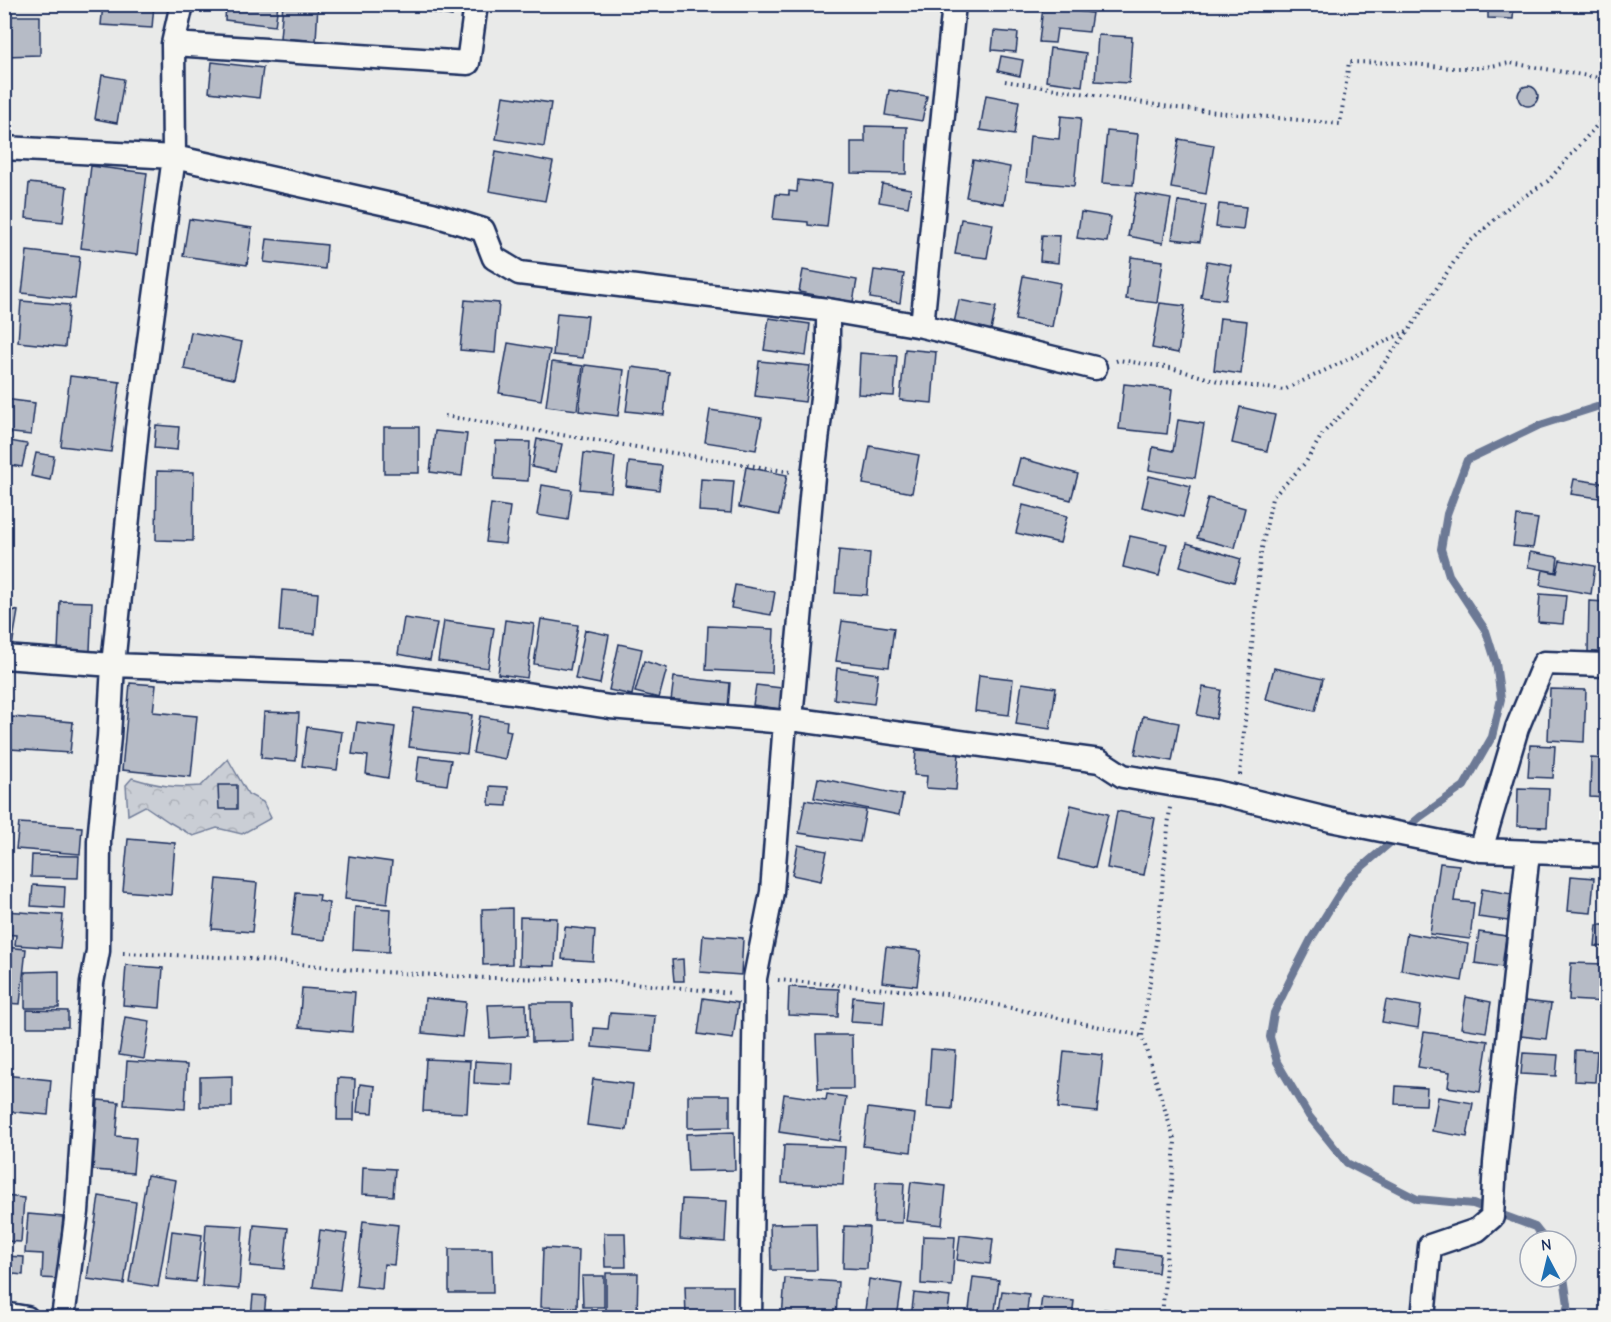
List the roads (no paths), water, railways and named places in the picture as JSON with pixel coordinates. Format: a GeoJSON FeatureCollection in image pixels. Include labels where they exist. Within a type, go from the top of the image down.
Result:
{"type":"FeatureCollection","features":[{"type":"Feature","properties":{"kind":"street"},"geometry":{"type":"LineString","coordinates":[[63,1317],[77,1212],[92,983],[98,951],[99,841],[113,665],[137,429],[174,157],[173,44],[182,4]]}},
{"type":"Feature","properties":{"kind":"street"},"geometry":{"type":"LineString","coordinates":[[173,44],[468,63],[476,4]]}},
{"type":"Feature","properties":{"kind":"street"},"geometry":{"type":"LineString","coordinates":[[922,326],[954,4]]}},
{"type":"Feature","properties":{"kind":"street"},"geometry":{"type":"LineString","coordinates":[[4,148],[174,157],[432,214],[483,230],[494,258],[519,273],[828,310],[922,326],[1095,368]]}},
{"type":"Feature","properties":{"kind":"street"},"geometry":{"type":"LineString","coordinates":[[750,1317],[756,987],[772,892],[828,346],[828,310]]}},
{"type":"Feature","properties":{"kind":"street"},"geometry":{"type":"LineString","coordinates":[[4,657],[113,665],[382,675],[610,707],[788,721],[1100,761],[1123,776],[1216,792],[1331,820],[1481,850],[1606,855]]}},
{"type":"Feature","properties":{"kind":"street"},"geometry":{"type":"LineString","coordinates":[[1481,850],[1517,728],[1544,663],[1606,665]]}},
{"type":"Feature","properties":{"kind":"street"},"geometry":{"type":"LineString","coordinates":[[1423,1317],[1430,1246],[1476,1230],[1492,1217],[1495,1163],[1528,852]]}},
{"type":"Feature","properties":{"kind":"street"},"geometry":{"type":"LineString","coordinates":[[4,1314],[27,1317]]}},
{"type":"Feature","properties":{"kind":"waterway"},"geometry":{"type":"LineString","coordinates":[[1537,1229],[1473,1204],[1417,1199],[1347,1163],[1309,1116],[1277,1062],[1270,1037],[1274,1013],[1291,978],[1311,939],[1349,878],[1420,817],[1464,786],[1492,737],[1501,699],[1496,663],[1486,631],[1449,575],[1441,549],[1447,514],[1467,460],[1540,425],[1606,404]]}},
{"type":"Feature","properties":{"kind":"waterway"},"geometry":{"type":"LineString","coordinates":[[1564,1318],[1568,1305],[1566,1289]]}}]}
